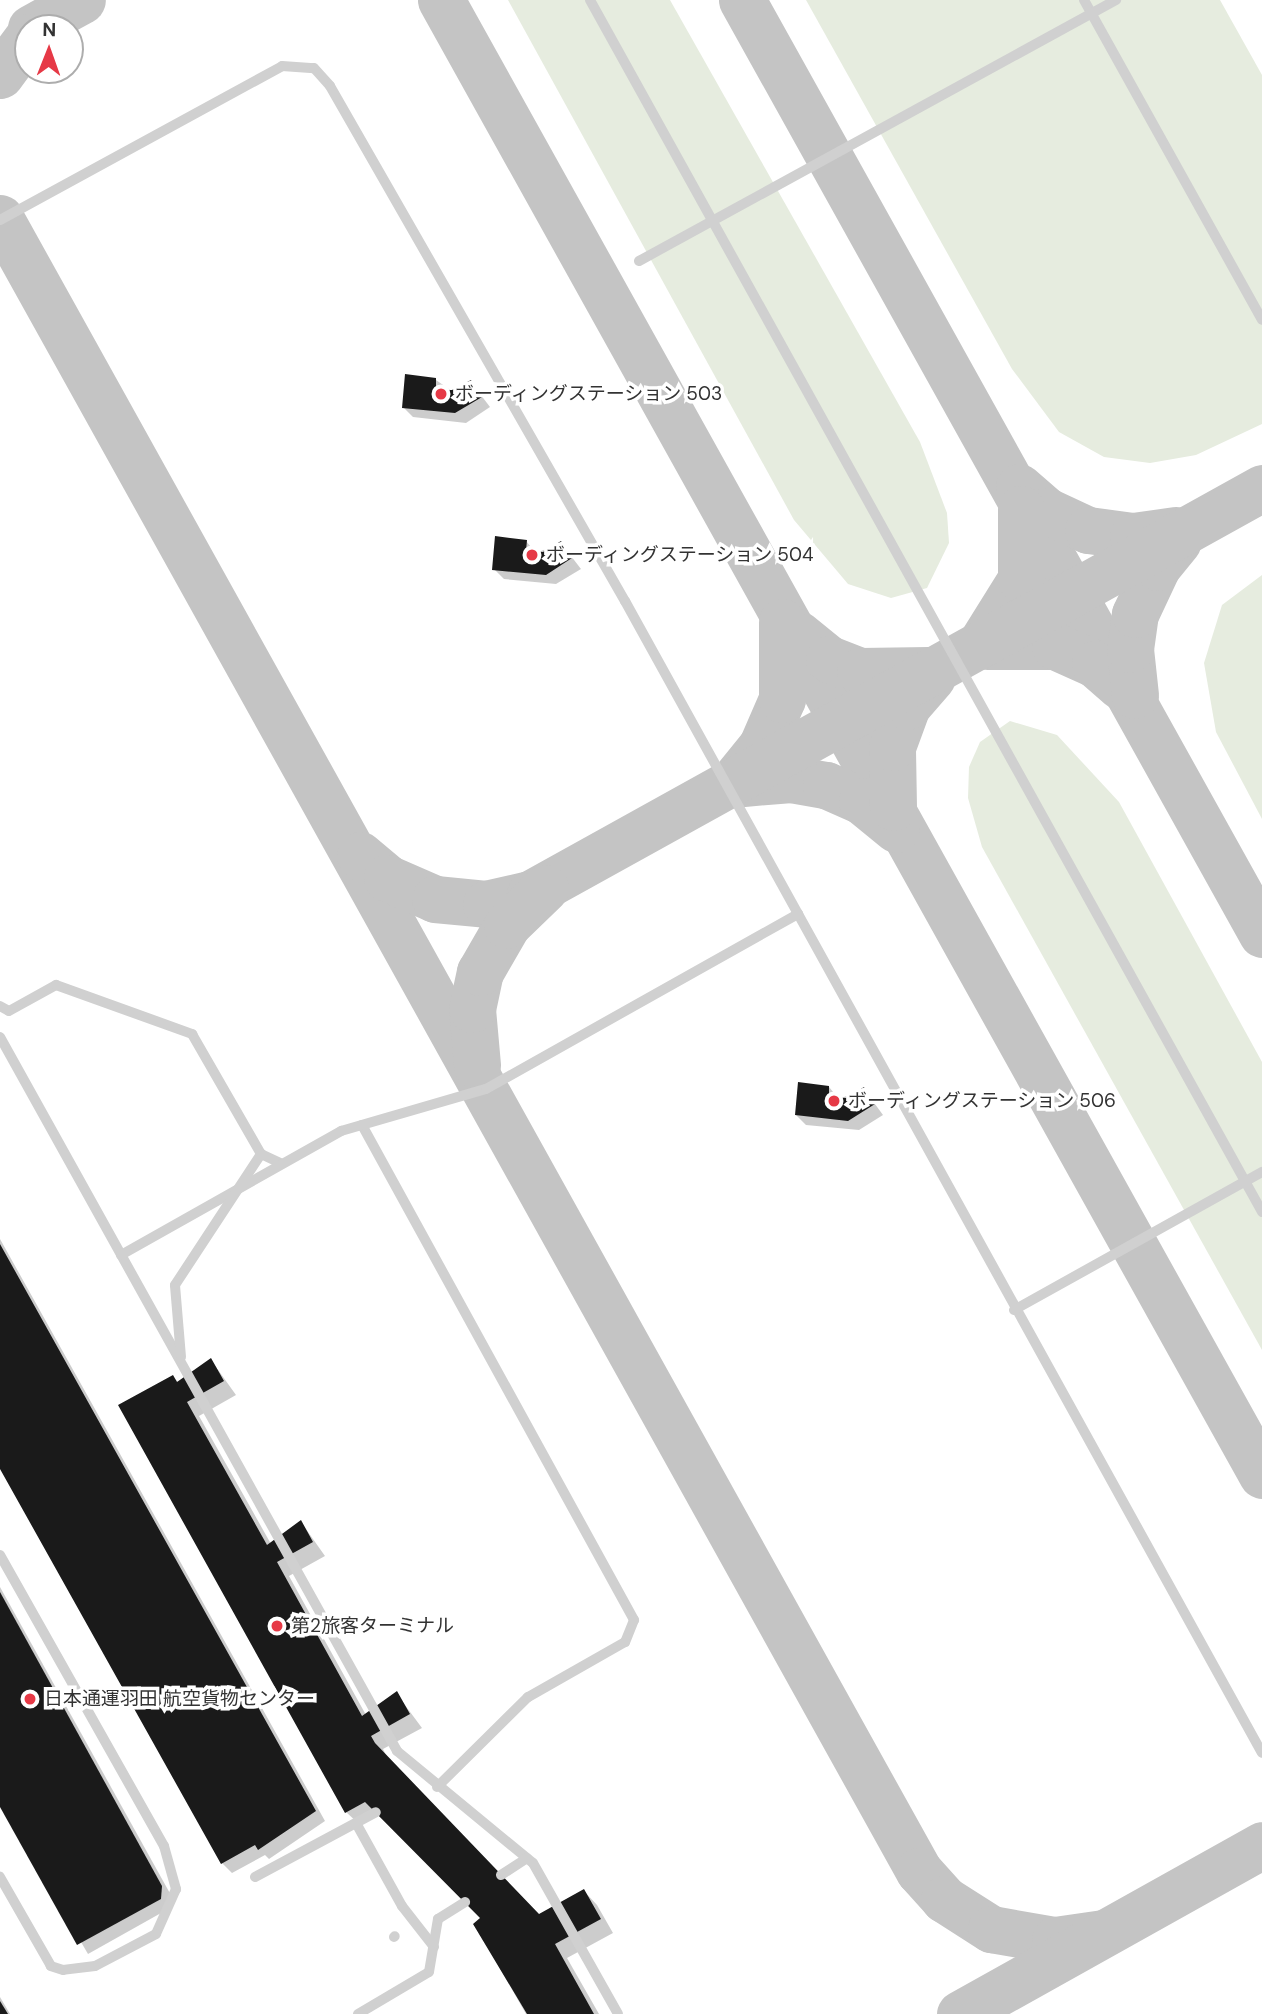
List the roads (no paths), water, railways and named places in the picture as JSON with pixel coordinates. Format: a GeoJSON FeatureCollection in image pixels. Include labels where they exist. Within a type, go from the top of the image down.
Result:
{"type":"FeatureCollection","features":[{"type":"Feature","properties":{"kind":"lane"},"geometry":{"type":"LineString","coordinates":[[590,0],[1262,1212]]}},
{"type":"Feature","properties":{"kind":"lane"},"geometry":{"type":"LineString","coordinates":[[1084,0],[1262,320]]}},
{"type":"Feature","properties":{"kind":"lane"},"geometry":{"type":"LineString","coordinates":[[639,261],[1116,0]]}},
{"type":"Feature","properties":{"kind":"lane"},"geometry":{"type":"LineString","coordinates":[[0,220],[282,66],[314,68],[459,305],[1262,1753]]}},
{"type":"Feature","properties":{"kind":"lane"},"geometry":{"type":"LineString","coordinates":[[121,1255],[282,1164],[362,1125],[486,1089],[798,914]]}},
{"type":"Feature","properties":{"kind":"lane"},"geometry":{"type":"LineString","coordinates":[[0,1006],[9,1011],[56,985],[192,1034],[261,1154],[282,1164]]}},
{"type":"Feature","properties":{"kind":"lane"},"geometry":{"type":"LineString","coordinates":[[0,1037],[391,1741],[413,1776],[437,1787],[527,1858],[618,2014]]}},
{"type":"Feature","properties":{"kind":"lane"},"geometry":{"type":"LineString","coordinates":[[362,1125],[634,1620],[625,1642],[528,1697],[437,1787]]}},
{"type":"Feature","properties":{"kind":"lane"},"geometry":{"type":"LineString","coordinates":[[183,1367],[175,1285],[261,1154]]}},
{"type":"Feature","properties":{"kind":"lane"},"geometry":{"type":"LineString","coordinates":[[1014,1310],[1262,1172]]}},
{"type":"Feature","properties":{"kind":"lane"},"geometry":{"type":"LineString","coordinates":[[0,1555],[164,1846],[176,1889],[156,1934],[95,1966],[51,1966],[0,1877]]}},
{"type":"Feature","properties":{"kind":"lane"},"geometry":{"type":"LineString","coordinates":[[255,1877],[376,1812]]}},
{"type":"Feature","properties":{"kind":"lane"},"geometry":{"type":"LineString","coordinates":[[356,1823],[402,1906],[434,1947]]}},
{"type":"Feature","properties":{"kind":"lane"},"geometry":{"type":"LineString","coordinates":[[501,1875],[527,1858]]}},
{"type":"Feature","properties":{"kind":"lane"},"geometry":{"type":"LineString","coordinates":[[358,2014],[423,1978],[434,1947],[438,1919],[465,1902]]}},
{"type":"Feature","properties":{"kind":"place","name":"ボーディングステーション 503"},"geometry":{"type":"Point","coordinates":[441,394]}},
{"type":"Feature","properties":{"kind":"place","name":"ボーディングステーション 504"},"geometry":{"type":"Point","coordinates":[532,555]}},
{"type":"Feature","properties":{"kind":"place","name":"ボーディングステーション 506"},"geometry":{"type":"Point","coordinates":[834,1101]}},
{"type":"Feature","properties":{"kind":"place","name":"第2旅客ターミナル"},"geometry":{"type":"Point","coordinates":[277,1626]}},
{"type":"Feature","properties":{"kind":"place","name":"日本通運羽田 航空貨物センター"},"geometry":{"type":"Point","coordinates":[30,1699]}}]}
